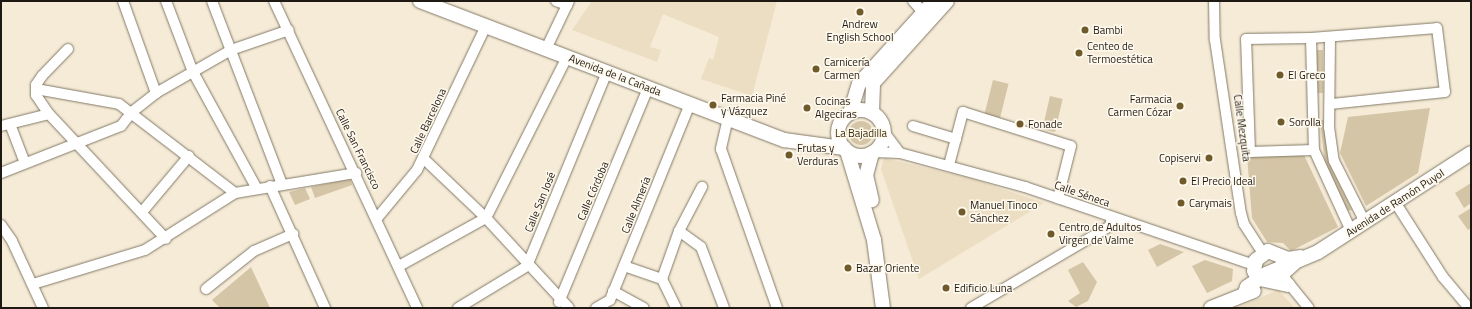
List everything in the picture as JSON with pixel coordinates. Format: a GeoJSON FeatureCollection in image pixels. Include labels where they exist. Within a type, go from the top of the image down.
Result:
{"type":"FeatureCollection","features":[{"type":"Feature","properties":{"kind":"street"},"geometry":{"type":"LineString","coordinates":[[122,1],[156,93]]}},
{"type":"Feature","properties":{"kind":"street"},"geometry":{"type":"LineString","coordinates":[[166,1],[193,72],[257,189]]}},
{"type":"Feature","properties":{"kind":"street"},"geometry":{"type":"LineString","coordinates":[[212,1],[282,184]]}},
{"type":"Feature","properties":{"kind":"street","name":"Calle San Francisco"},"geometry":{"type":"LineString","coordinates":[[274,1],[378,217],[417,308]]}},
{"type":"Feature","properties":{"kind":"street","name":"Avenida de la Cañada"},"geometry":{"type":"LineString","coordinates":[[420,1],[784,140],[811,142],[845,149]]}},
{"type":"Feature","properties":{"kind":"street"},"geometry":{"type":"LineString","coordinates":[[546,49],[568,3],[556,1]]}},
{"type":"Feature","properties":{"kind":"street"},"geometry":{"type":"LineString","coordinates":[[913,1],[923,12]]}},
{"type":"Feature","properties":{"kind":"street"},"geometry":{"type":"LineString","coordinates":[[884,306],[874,240],[845,149],[838,136],[839,125],[850,113],[859,84],[934,1]]}},
{"type":"Feature","properties":{"kind":"street"},"geometry":{"type":"LineString","coordinates":[[900,153],[872,113],[873,83],[947,1]]}},
{"type":"Feature","properties":{"kind":"street","name":"Calle Mezquita"},"geometry":{"type":"LineString","coordinates":[[1214,1],[1215,40],[1241,213],[1244,224],[1263,252]]}},
{"type":"Feature","properties":{"kind":"street","name":"Calle Barcelona"},"geometry":{"type":"LineString","coordinates":[[378,217],[424,158],[486,26]]}},
{"type":"Feature","properties":{"kind":"street"},"geometry":{"type":"LineString","coordinates":[[1314,150],[1250,152],[1246,39],[1330,37],[1437,28],[1445,92],[1330,104]]}},
{"type":"Feature","properties":{"kind":"street"},"geometry":{"type":"LineString","coordinates":[[1,173],[121,126],[132,112],[156,93],[231,50],[289,30]]}},
{"type":"Feature","properties":{"kind":"street"},"geometry":{"type":"LineString","coordinates":[[1330,37],[1330,104],[1334,161],[1365,222]]}},
{"type":"Feature","properties":{"kind":"street"},"geometry":{"type":"LineString","coordinates":[[1312,38],[1314,150],[1351,231]]}},
{"type":"Feature","properties":{"kind":"street"},"geometry":{"type":"LineString","coordinates":[[36,89],[42,76],[68,49]]}},
{"type":"Feature","properties":{"kind":"street"},"geometry":{"type":"LineString","coordinates":[[399,266],[486,218],[567,57]]}},
{"type":"Feature","properties":{"kind":"street","name":"Calle San José"},"geometry":{"type":"LineString","coordinates":[[527,266],[606,72]]}},
{"type":"Feature","properties":{"kind":"street","name":"Calle Córdoba"},"geometry":{"type":"LineString","coordinates":[[560,302],[648,88]]}},
{"type":"Feature","properties":{"kind":"street"},"geometry":{"type":"LineString","coordinates":[[36,89],[119,104],[132,112],[235,193]]}},
{"type":"Feature","properties":{"kind":"street"},"geometry":{"type":"LineString","coordinates":[[36,89],[50,114],[166,239]]}},
{"type":"Feature","properties":{"kind":"street","name":"Calle Almería"},"geometry":{"type":"LineString","coordinates":[[596,308],[610,300],[690,104]]}},
{"type":"Feature","properties":{"kind":"street"},"geometry":{"type":"LineString","coordinates":[[949,165],[963,112],[1072,146],[1058,198]]}},
{"type":"Feature","properties":{"kind":"street"},"geometry":{"type":"LineString","coordinates":[[850,113],[872,113]]}},
{"type":"Feature","properties":{"kind":"street"},"geometry":{"type":"LineString","coordinates":[[24,164],[6,125],[50,114]]}},
{"type":"Feature","properties":{"kind":"street"},"geometry":{"type":"LineString","coordinates":[[728,118],[721,149],[777,308]]}},
{"type":"Feature","properties":{"kind":"street","name":"Avenida de la Cañada"},"geometry":{"type":"LineString","coordinates":[[811,142],[830,135],[839,125]]}},
{"type":"Feature","properties":{"kind":"street"},"geometry":{"type":"LineString","coordinates":[[913,126],[956,139]]}},
{"type":"Feature","properties":{"kind":"street"},"geometry":{"type":"LineString","coordinates":[[884,132],[873,152],[866,175],[884,245],[884,306]]}},
{"type":"Feature","properties":{"kind":"street"},"geometry":{"type":"LineString","coordinates":[[845,149],[858,156],[873,152]]}},
{"type":"Feature","properties":{"kind":"street","name":"Calle Séneca"},"geometry":{"type":"LineString","coordinates":[[873,152],[900,153],[949,165],[1058,198],[1254,265]]}},
{"type":"Feature","properties":{"kind":"street","name":"Avenida de Ramón Puyol"},"geometry":{"type":"LineString","coordinates":[[1211,308],[1245,293],[1285,270],[1314,258],[1308,254],[1351,231],[1471,153]]}},
{"type":"Feature","properties":{"kind":"street"},"geometry":{"type":"LineString","coordinates":[[142,212],[189,156]]}},
{"type":"Feature","properties":{"kind":"street"},"geometry":{"type":"LineString","coordinates":[[424,158],[486,218],[560,302],[569,308]]}},
{"type":"Feature","properties":{"kind":"street"},"geometry":{"type":"LineString","coordinates":[[33,284],[145,250],[166,239],[235,193],[282,184],[356,173]]}},
{"type":"Feature","properties":{"kind":"street"},"geometry":{"type":"LineString","coordinates":[[270,186],[293,234],[325,308]]}},
{"type":"Feature","properties":{"kind":"street"},"geometry":{"type":"LineString","coordinates":[[676,308],[662,279],[679,231],[702,187]]}},
{"type":"Feature","properties":{"kind":"street"},"geometry":{"type":"LineString","coordinates":[[1395,202],[1443,277],[1469,308]]}},
{"type":"Feature","properties":{"kind":"street"},"geometry":{"type":"LineString","coordinates":[[971,308],[1110,226],[1112,217]]}},
{"type":"Feature","properties":{"kind":"street"},"geometry":{"type":"LineString","coordinates":[[1,225],[33,284],[44,308]]}},
{"type":"Feature","properties":{"kind":"street"},"geometry":{"type":"LineString","coordinates":[[679,231],[701,247],[724,308]]}},
{"type":"Feature","properties":{"kind":"street"},"geometry":{"type":"LineString","coordinates":[[206,289],[254,251],[293,234]]}},
{"type":"Feature","properties":{"kind":"street"},"geometry":{"type":"LineString","coordinates":[[1265,281],[1254,265],[1263,252],[1274,251],[1309,308]]}},
{"type":"Feature","properties":{"kind":"street"},"geometry":{"type":"LineString","coordinates":[[458,308],[527,266]]}},
{"type":"Feature","properties":{"kind":"street"},"geometry":{"type":"LineString","coordinates":[[624,266],[662,279]]}},
{"type":"Feature","properties":{"kind":"street"},"geometry":{"type":"LineString","coordinates":[[613,291],[644,308]]}},
{"type":"Feature","properties":{"kind":"shaded area"},"geometry":{"type":"Polygon","coordinates":[[[592,1],[777,1],[752,96],[701,79],[709,58],[713,60],[719,37],[663,14],[650,47],[661,50],[657,62],[572,30],[592,1]]]}},
{"type":"Feature","properties":{"kind":"shaded area","name":"Manuel Tinoco Sánchez"},"geometry":{"type":"Polygon","coordinates":[[[884,158],[970,178],[1044,203],[919,279],[881,169],[884,158]]]}},
{"type":"Feature","properties":{"kind":"shaded area"},"geometry":{"type":"Polygon","coordinates":[[[1278,290],[1295,308],[1237,308],[1278,290]]]}},
{"type":"Feature","properties":{"kind":"green space"},"geometry":{"type":"Polygon","coordinates":[[[1317,50],[1323,50],[1323,93],[1317,93],[1317,50]]]}},
{"type":"Feature","properties":{"kind":"green space"},"geometry":{"type":"Polygon","coordinates":[[[993,80],[1009,84],[1000,118],[985,114],[993,80]]]}},
{"type":"Feature","properties":{"kind":"green space"},"geometry":{"type":"Polygon","coordinates":[[[1050,96],[1063,99],[1055,132],[1042,129],[1050,96]]]}},
{"type":"Feature","properties":{"kind":"green space"},"geometry":{"type":"Polygon","coordinates":[[[1430,108],[1418,173],[1366,206],[1340,153],[1348,117],[1430,108]]]}},
{"type":"Feature","properties":{"kind":"green space"},"geometry":{"type":"Polygon","coordinates":[[[1320,120],[1325,120],[1329,162],[1352,210],[1346,211],[1325,165],[1320,120]]]}},
{"type":"Feature","properties":{"kind":"green space","name":"La Bajadilla"},"geometry":{"type":"Polygon","coordinates":[[[861,121],[870,124],[873,133],[870,142],[861,145],[852,142],[849,133],[852,124],[861,121]]]}},
{"type":"Feature","properties":{"kind":"green space"},"geometry":{"type":"Polygon","coordinates":[[[1304,155],[1338,227],[1291,251],[1283,243],[1267,242],[1252,218],[1247,156],[1304,155]]]}},
{"type":"Feature","properties":{"kind":"green space"},"geometry":{"type":"Polygon","coordinates":[[[350,179],[352,185],[315,198],[311,187],[350,179]]]}},
{"type":"Feature","properties":{"kind":"green space"},"geometry":{"type":"Polygon","coordinates":[[[1471,183],[1471,203],[1464,208],[1455,193],[1471,183]]]}},
{"type":"Feature","properties":{"kind":"green space"},"geometry":{"type":"Polygon","coordinates":[[[305,188],[310,199],[295,205],[289,192],[305,188]]]}},
{"type":"Feature","properties":{"kind":"green space"},"geometry":{"type":"Polygon","coordinates":[[[1471,208],[1471,228],[1468,230],[1458,216],[1471,208]]]}},
{"type":"Feature","properties":{"kind":"green space"},"geometry":{"type":"Polygon","coordinates":[[[1160,244],[1184,252],[1157,267],[1148,250],[1160,244]]]}},
{"type":"Feature","properties":{"kind":"green space"},"geometry":{"type":"Polygon","coordinates":[[[1205,260],[1233,269],[1232,281],[1207,293],[1192,266],[1205,260]]]}},
{"type":"Feature","properties":{"kind":"green space"},"geometry":{"type":"Polygon","coordinates":[[[1083,262],[1097,282],[1088,301],[1076,307],[1068,301],[1080,293],[1068,270],[1083,262]]]}},
{"type":"Feature","properties":{"kind":"green space"},"geometry":{"type":"Polygon","coordinates":[[[251,267],[270,308],[220,308],[212,300],[251,267]]]}},
{"type":"Feature","properties":{"kind":"place","name":"Andrew English School"},"geometry":{"type":"Point","coordinates":[860,12]}},
{"type":"Feature","properties":{"kind":"place","name":"Bambi"},"geometry":{"type":"Point","coordinates":[1085,30]}},
{"type":"Feature","properties":{"kind":"place","name":"Centeo de Termoestética"},"geometry":{"type":"Point","coordinates":[1079,53]}},
{"type":"Feature","properties":{"kind":"place","name":"Carnicería Carmen"},"geometry":{"type":"Point","coordinates":[816,69]}},
{"type":"Feature","properties":{"kind":"place","name":"El Greco"},"geometry":{"type":"Point","coordinates":[1280,75]}},
{"type":"Feature","properties":{"kind":"place","name":"Farmacia Piné y Vázquez"},"geometry":{"type":"Point","coordinates":[713,105]}},
{"type":"Feature","properties":{"kind":"place","name":"Farmacia Carmen Cózar"},"geometry":{"type":"Point","coordinates":[1180,106]}},
{"type":"Feature","properties":{"kind":"place","name":"Cocinas Algeciras"},"geometry":{"type":"Point","coordinates":[807,108]}},
{"type":"Feature","properties":{"kind":"place","name":"Sorolla"},"geometry":{"type":"Point","coordinates":[1281,122]}},
{"type":"Feature","properties":{"kind":"place","name":"Fonade"},"geometry":{"type":"Point","coordinates":[1020,124]}},
{"type":"Feature","properties":{"kind":"place","name":"Frutas y Verduras"},"geometry":{"type":"Point","coordinates":[789,155]}},
{"type":"Feature","properties":{"kind":"place","name":"Copiservi"},"geometry":{"type":"Point","coordinates":[1209,158]}},
{"type":"Feature","properties":{"kind":"place","name":"El Precio Ideal"},"geometry":{"type":"Point","coordinates":[1183,181]}},
{"type":"Feature","properties":{"kind":"place","name":"Carymais"},"geometry":{"type":"Point","coordinates":[1181,203]}},
{"type":"Feature","properties":{"kind":"place","name":"Manuel Tinoco Sánchez"},"geometry":{"type":"Point","coordinates":[962,212]}},
{"type":"Feature","properties":{"kind":"place","name":"Centro de Adultos Virgen de Valme"},"geometry":{"type":"Point","coordinates":[1051,234]}},
{"type":"Feature","properties":{"kind":"place","name":"Bazar Oriente"},"geometry":{"type":"Point","coordinates":[848,268]}},
{"type":"Feature","properties":{"kind":"place","name":"Edificio Luna"},"geometry":{"type":"Point","coordinates":[946,288]}}]}
